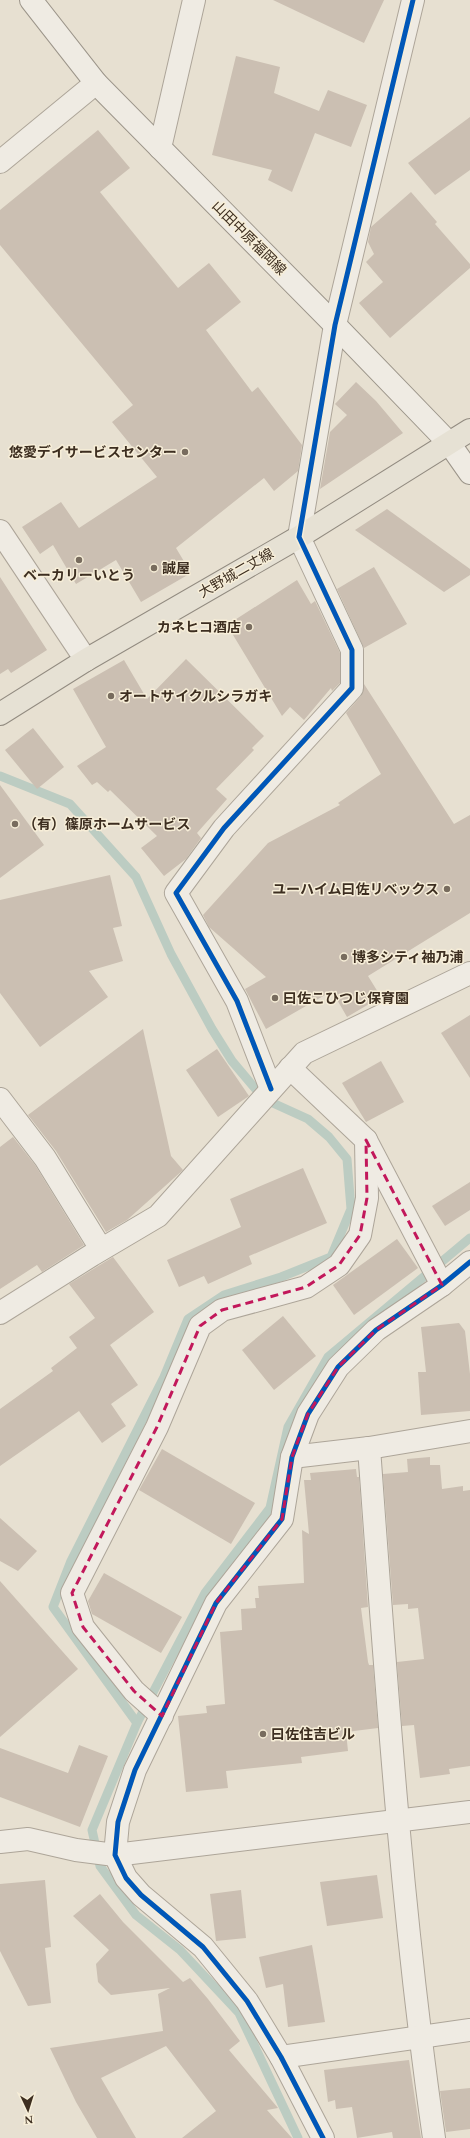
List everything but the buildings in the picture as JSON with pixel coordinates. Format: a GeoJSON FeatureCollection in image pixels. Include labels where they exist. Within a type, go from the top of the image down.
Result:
{"type":"FeatureCollection","features":[{"type":"Feature","properties":{"kind":"main road","name":"大野城二丈線"},"geometry":{"type":"LineString","coordinates":[[0,714],[86,660],[299,537],[470,430]]}},
{"type":"Feature","properties":{"kind":"street","name":"山田中原福岡線"},"geometry":{"type":"LineString","coordinates":[[31,0],[96,83],[336,325],[449,443],[470,473]]}},
{"type":"Feature","properties":{"kind":"street"},"geometry":{"type":"LineString","coordinates":[[160,148],[194,0]]}},
{"type":"Feature","properties":{"kind":"street"},"geometry":{"type":"LineString","coordinates":[[271,1089],[236,1001],[176,893],[224,828],[352,688],[352,650],[299,537],[336,325],[413,0]]}},
{"type":"Feature","properties":{"kind":"street"},"geometry":{"type":"LineString","coordinates":[[0,162],[96,83]]}},
{"type":"Feature","properties":{"kind":"street"},"geometry":{"type":"LineString","coordinates":[[0,531],[86,660]]}},
{"type":"Feature","properties":{"kind":"street"},"geometry":{"type":"LineString","coordinates":[[0,1313],[101,1249],[158,1216],[304,1053],[470,973]]}},
{"type":"Feature","properties":{"kind":"street"},"geometry":{"type":"LineString","coordinates":[[290,1068],[366,1140],[442,1285]]}},
{"type":"Feature","properties":{"kind":"street"},"geometry":{"type":"LineString","coordinates":[[0,1099],[45,1158],[101,1249]]}},
{"type":"Feature","properties":{"kind":"street"},"geometry":{"type":"LineString","coordinates":[[162,1716],[134,1691],[83,1628],[72,1593],[156,1427],[200,1326],[222,1310],[306,1287],[339,1265],[360,1235],[367,1198],[366,1140]]}},
{"type":"Feature","properties":{"kind":"street"},"geometry":{"type":"LineString","coordinates":[[323,2138],[281,2057],[247,2001],[208,1953],[141,1895],[126,1878],[115,1855],[118,1822],[135,1770],[216,1603],[282,1518],[292,1457],[308,1414],[338,1367],[376,1330],[442,1285],[470,1262]]}},
{"type":"Feature","properties":{"kind":"street"},"geometry":{"type":"LineString","coordinates":[[292,1457],[369,1448],[470,1431]]}},
{"type":"Feature","properties":{"kind":"street"},"geometry":{"type":"LineString","coordinates":[[369,1448],[397,1822],[419,2038],[434,2138]]}},
{"type":"Feature","properties":{"kind":"street"},"geometry":{"type":"LineString","coordinates":[[0,1842],[28,1839],[76,1850],[115,1855],[470,1812]]}},
{"type":"Feature","properties":{"kind":"street"},"geometry":{"type":"LineString","coordinates":[[281,2057],[470,2030]]}},
{"type":"Feature","properties":{"kind":"highlighted area"},"geometry":{"type":"Polygon","coordinates":[[[366,1140],[442,1285],[376,1330],[338,1367],[308,1414],[292,1457],[282,1519],[216,1603],[162,1716],[134,1691],[83,1627],[72,1593],[157,1427],[200,1326],[222,1310],[306,1287],[339,1265],[360,1235],[367,1198],[366,1140]]]}},
{"type":"Feature","properties":{"kind":"waterway"},"geometry":{"type":"LineString","coordinates":[[0,776],[70,804],[136,877],[171,954],[212,1029],[232,1061],[264,1099],[308,1119],[329,1137],[347,1159],[351,1209],[331,1257],[281,1277],[224,1295],[188,1319],[164,1377],[71,1561],[53,1607],[137,1723]]}},
{"type":"Feature","properties":{"kind":"waterway"},"geometry":{"type":"LineString","coordinates":[[298,2138],[239,2013],[180,1950],[136,1915],[100,1866],[92,1830],[137,1723],[205,1593],[270,1508],[288,1427],[328,1357],[470,1238]]}},
{"type":"Feature","properties":{"kind":"cycle path"},"geometry":{"type":"LineString","coordinates":[[271,1089],[237,1001],[176,893],[224,828],[352,688],[352,650],[299,537],[335,325],[413,0]]}},
{"type":"Feature","properties":{"kind":"cycle path"},"geometry":{"type":"LineString","coordinates":[[323,2138],[281,2057],[247,2001],[203,1947],[141,1895],[126,1878],[115,1855],[118,1822],[135,1770],[216,1603],[282,1519],[292,1457],[308,1414],[338,1367],[376,1330],[442,1285],[470,1262]]}},
{"type":"Feature","properties":{"kind":"place","name":"悠愛デイサービスセンター"},"geometry":{"type":"Point","coordinates":[185,452]}},
{"type":"Feature","properties":{"kind":"place","name":"ベーカリーいとう"},"geometry":{"type":"Point","coordinates":[79,560]}},
{"type":"Feature","properties":{"kind":"place","name":"誠屋"},"geometry":{"type":"Point","coordinates":[154,568]}},
{"type":"Feature","properties":{"kind":"place","name":"カネヒコ酒店"},"geometry":{"type":"Point","coordinates":[249,627]}},
{"type":"Feature","properties":{"kind":"place","name":"オートサイクルシラガキ"},"geometry":{"type":"Point","coordinates":[111,696]}},
{"type":"Feature","properties":{"kind":"place","name":"（有）篠原ホームサービス"},"geometry":{"type":"Point","coordinates":[15,824]}},
{"type":"Feature","properties":{"kind":"place","name":"ユーハイム曰佐リベックス"},"geometry":{"type":"Point","coordinates":[447,889]}},
{"type":"Feature","properties":{"kind":"place","name":"博多シティ袖乃浦"},"geometry":{"type":"Point","coordinates":[344,957]}},
{"type":"Feature","properties":{"kind":"place","name":"曰佐こひつじ保育園"},"geometry":{"type":"Point","coordinates":[275,998]}},
{"type":"Feature","properties":{"kind":"place","name":"曰佐住吉ビル"},"geometry":{"type":"Point","coordinates":[263,1734]}}]}
